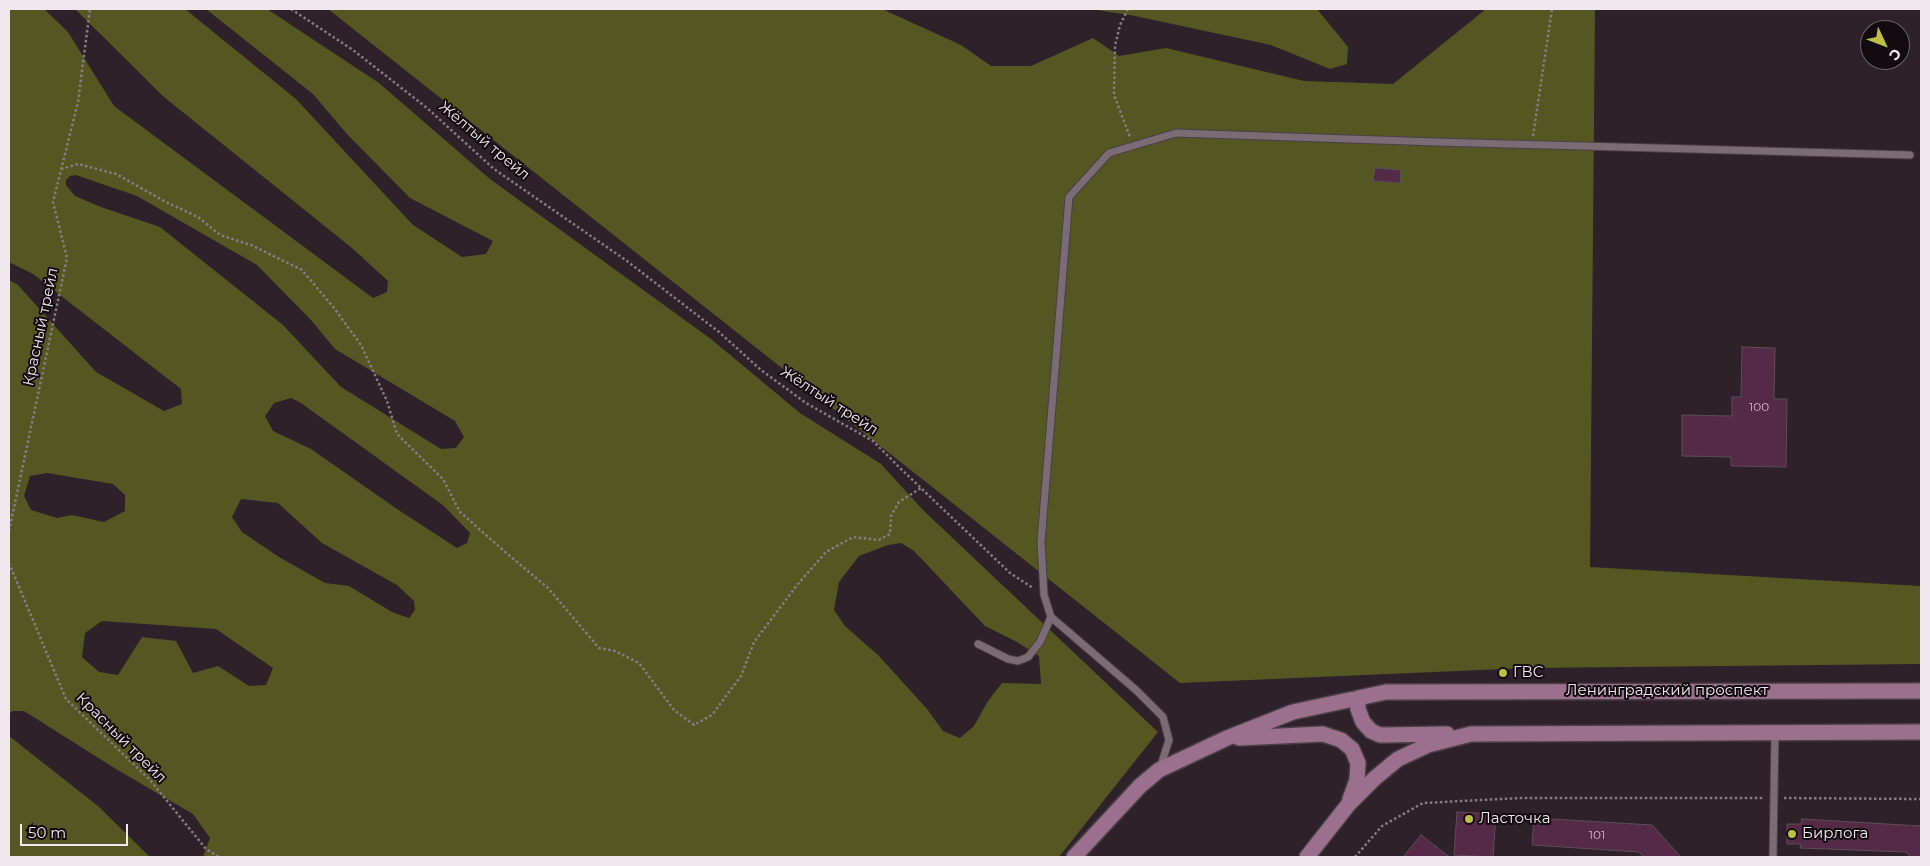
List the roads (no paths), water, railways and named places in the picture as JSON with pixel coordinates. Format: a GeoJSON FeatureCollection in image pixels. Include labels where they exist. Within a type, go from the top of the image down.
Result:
{"type":"FeatureCollection","features":[{"type":"Feature","properties":{"kind":"main road","name":"Ленинградский проспект"},"geometry":{"type":"LineString","coordinates":[[1074,857],[1140,786],[1159,770],[1227,738],[1293,712],[1386,692],[1921,690]]}},
{"type":"Feature","properties":{"kind":"main road"},"geometry":{"type":"LineString","coordinates":[[1358,698],[1358,709],[1363,722],[1371,731],[1380,735],[1921,732]]}},
{"type":"Feature","properties":{"kind":"main road"},"geometry":{"type":"LineString","coordinates":[[1227,738],[1323,734],[1341,740],[1352,749],[1358,763],[1357,780],[1348,805]]}},
{"type":"Feature","properties":{"kind":"main road"},"geometry":{"type":"LineString","coordinates":[[1307,857],[1348,805],[1375,778],[1398,759],[1428,745],[1471,734]]}},
{"type":"Feature","properties":{"kind":"lane"},"geometry":{"type":"LineString","coordinates":[[1159,770],[1168,740],[1163,717],[1136,690],[1051,617],[1044,595],[1041,542],[1069,197],[1109,153],[1176,133],[1910,155]]}},
{"type":"Feature","properties":{"kind":"lane"},"geometry":{"type":"LineString","coordinates":[[978,644],[1008,659],[1018,661],[1028,657],[1040,642],[1051,617]]}},
{"type":"Feature","properties":{"kind":"lane"},"geometry":{"type":"LineString","coordinates":[[1773,857],[1775,732]]}},
{"type":"Feature","properties":{"kind":"place","name":"ГВС"},"geometry":{"type":"Point","coordinates":[1503,673]}},
{"type":"Feature","properties":{"kind":"place","name":"Ласточка"},"geometry":{"type":"Point","coordinates":[1469,819]}},
{"type":"Feature","properties":{"kind":"place","name":"Бирлога"},"geometry":{"type":"Point","coordinates":[1792,834]}}]}
